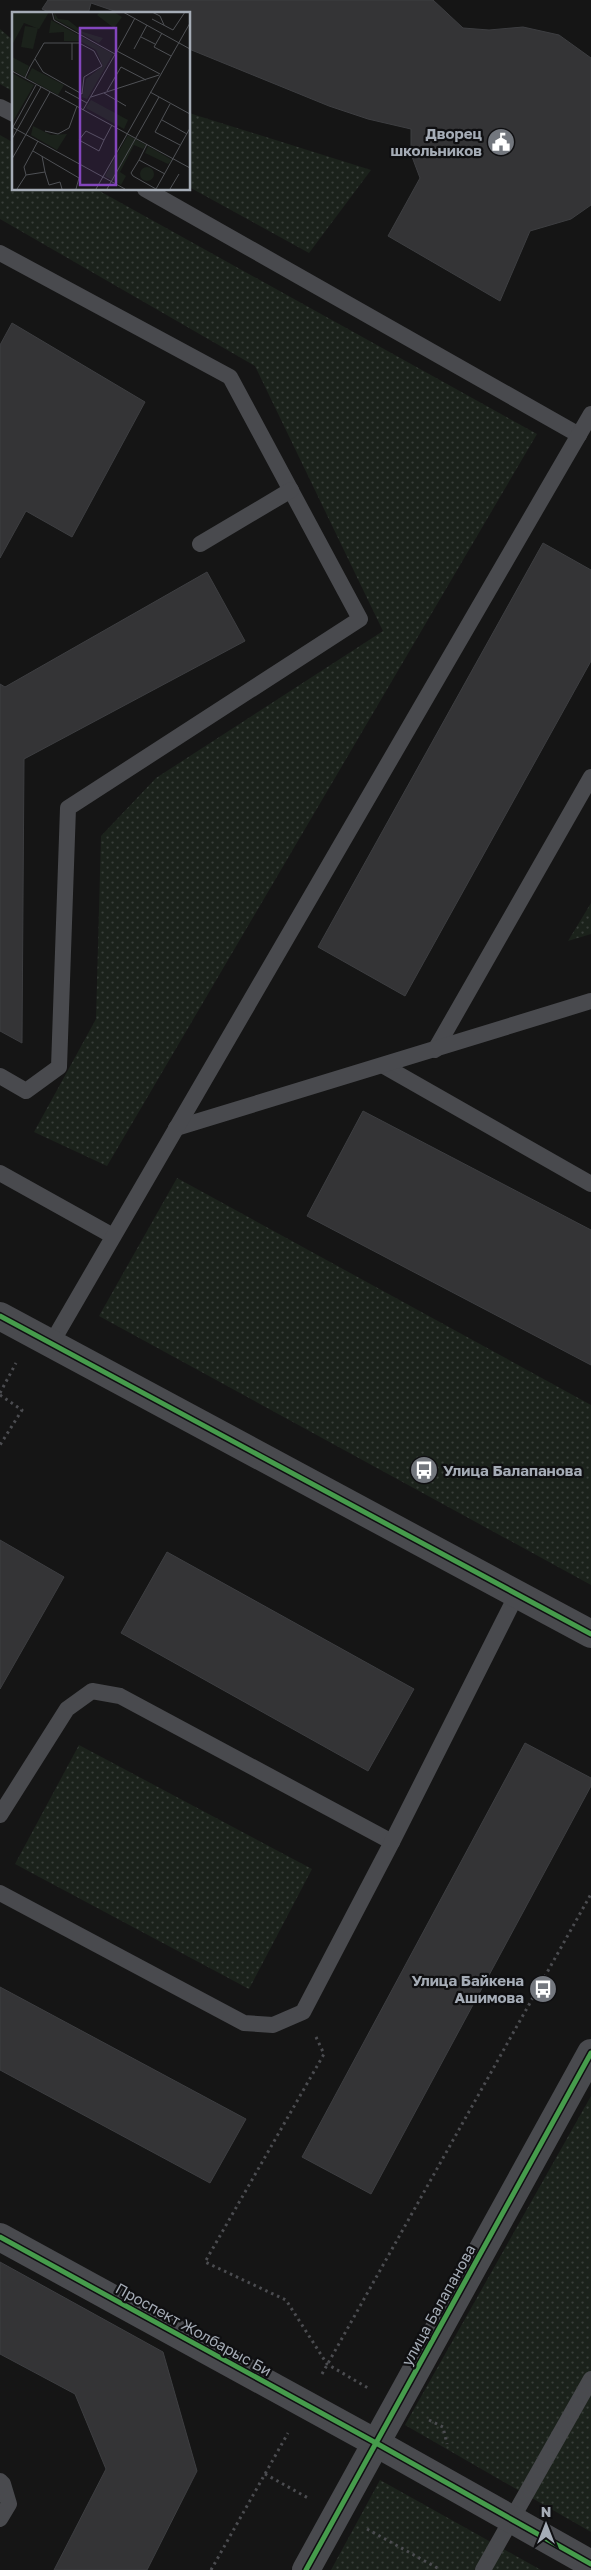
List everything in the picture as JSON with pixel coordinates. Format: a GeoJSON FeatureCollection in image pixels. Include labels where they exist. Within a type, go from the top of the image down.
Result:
{"type":"FeatureCollection","features":[{"type":"Feature","properties":{"kind":"street"},"geometry":{"type":"LineString","coordinates":[[0,1316],[591,1634]]}},
{"type":"Feature","properties":{"kind":"street","name":"улица Балапанова"},"geometry":{"type":"LineString","coordinates":[[306,2570],[591,2053]]}},
{"type":"Feature","properties":{"kind":"street","name":"Проспект Жолбарыс Би"},"geometry":{"type":"LineString","coordinates":[[0,2237],[376,2443],[591,2564]]}},
{"type":"Feature","properties":{"kind":"lane"},"geometry":{"type":"LineString","coordinates":[[0,106],[12,113]]}},
{"type":"Feature","properties":{"kind":"lane"},"geometry":{"type":"LineString","coordinates":[[147,190],[580,434]]}},
{"type":"Feature","properties":{"kind":"lane"},"geometry":{"type":"LineString","coordinates":[[0,253],[230,377],[360,619],[68,808],[58,1067],[26,1091],[0,1076]]}},
{"type":"Feature","properties":{"kind":"lane"},"geometry":{"type":"LineString","coordinates":[[51,1344],[591,414]]}},
{"type":"Feature","properties":{"kind":"lane"},"geometry":{"type":"LineString","coordinates":[[200,544],[291,490]]}},
{"type":"Feature","properties":{"kind":"lane"},"geometry":{"type":"LineString","coordinates":[[435,1050],[591,777]]}},
{"type":"Feature","properties":{"kind":"lane"},"geometry":{"type":"LineString","coordinates":[[176,1128],[384,1066],[591,1001]]}},
{"type":"Feature","properties":{"kind":"lane"},"geometry":{"type":"LineString","coordinates":[[384,1066],[591,1184]]}},
{"type":"Feature","properties":{"kind":"lane"},"geometry":{"type":"LineString","coordinates":[[0,1172],[114,1236]]}},
{"type":"Feature","properties":{"kind":"lane"},"geometry":{"type":"LineString","coordinates":[[0,1893],[244,2023],[273,2025],[303,2012],[392,1842],[517,1594]]}},
{"type":"Feature","properties":{"kind":"lane"},"geometry":{"type":"LineString","coordinates":[[0,1815],[67,1709],[92,1691],[120,1696],[392,1842]]}},
{"type":"Feature","properties":{"kind":"lane"},"geometry":{"type":"LineString","coordinates":[[483,2570],[513,2520],[591,2379]]}},
{"type":"Feature","properties":{"kind":"lane"},"geometry":{"type":"LineString","coordinates":[[0,2481],[3,2484],[9,2504],[0,2519]]}},
{"type":"Feature","properties":{"kind":"path"},"geometry":{"type":"LineString","coordinates":[[0,1394],[22,1410],[0,1445]]}},
{"type":"Feature","properties":{"kind":"path"},"geometry":{"type":"LineString","coordinates":[[211,2570],[591,1894]]}},
{"type":"Feature","properties":{"kind":"path"},"geometry":{"type":"LineString","coordinates":[[303,2012],[324,2054],[205,2262],[286,2300],[327,2364]]}},
{"type":"Feature","properties":{"kind":"shaded area"},"geometry":{"type":"Polygon","coordinates":[[[0,29],[12,39],[12,91],[0,84],[0,29]]]}},
{"type":"Feature","properties":{"kind":"shaded area"},"geometry":{"type":"Polygon","coordinates":[[[190,113],[371,170],[309,253],[190,188],[190,113]]]}},
{"type":"Feature","properties":{"kind":"shaded area"},"geometry":{"type":"Polygon","coordinates":[[[0,135],[12,142],[12,190],[98,190],[537,434],[107,1166],[34,1132],[96,1019],[101,836],[156,778],[383,631],[255,366],[0,219],[0,135]]]}},
{"type":"Feature","properties":{"kind":"shaded area"},"geometry":{"type":"Polygon","coordinates":[[[591,903],[591,934],[568,941],[591,903]]]}},
{"type":"Feature","properties":{"kind":"shaded area"},"geometry":{"type":"Polygon","coordinates":[[[177,1178],[591,1405],[591,1585],[99,1316],[177,1178]]]}},
{"type":"Feature","properties":{"kind":"shaded area"},"geometry":{"type":"Polygon","coordinates":[[[79,1745],[312,1869],[249,1989],[15,1864],[79,1745]]]}},
{"type":"Feature","properties":{"kind":"shaded area"},"geometry":{"type":"Polygon","coordinates":[[[591,2096],[591,2532],[405,2425],[591,2096]]]}},
{"type":"Feature","properties":{"kind":"shaded area"},"geometry":{"type":"Polygon","coordinates":[[[380,2480],[541,2570],[331,2570],[380,2480]]]}},
{"type":"Feature","properties":{"kind":"building","name":"Дворец школьников"},"geometry":{"type":"Polygon","coordinates":[[[48,0],[433,0],[463,28],[489,30],[523,27],[559,35],[591,58],[591,205],[571,219],[530,231],[500,301],[388,236],[420,178],[411,154],[411,129],[368,119],[329,106],[190,49],[190,12],[117,12],[91,3],[89,12],[49,12],[42,9],[48,0]]]}},
{"type":"Feature","properties":{"kind":"building"},"geometry":{"type":"Polygon","coordinates":[[[12,323],[145,402],[72,537],[26,511],[0,558],[0,345],[12,323]]]}},
{"type":"Feature","properties":{"kind":"building"},"geometry":{"type":"Polygon","coordinates":[[[543,543],[591,570],[591,661],[405,996],[318,947],[543,543]]]}},
{"type":"Feature","properties":{"kind":"building"},"geometry":{"type":"Polygon","coordinates":[[[207,572],[245,641],[24,759],[22,1043],[0,1031],[0,684],[5,687],[207,572]]]}},
{"type":"Feature","properties":{"kind":"building"},"geometry":{"type":"Polygon","coordinates":[[[363,1111],[591,1230],[591,1365],[307,1216],[363,1111]]]}},
{"type":"Feature","properties":{"kind":"building"},"geometry":{"type":"Polygon","coordinates":[[[0,1540],[64,1577],[0,1689],[0,1540]]]}},
{"type":"Feature","properties":{"kind":"building"},"geometry":{"type":"Polygon","coordinates":[[[167,1552],[414,1689],[368,1771],[121,1633],[167,1552]]]}},
{"type":"Feature","properties":{"kind":"building"},"geometry":{"type":"Polygon","coordinates":[[[525,1743],[591,1778],[591,1786],[371,2194],[302,2157],[525,1743]]]}},
{"type":"Feature","properties":{"kind":"building"},"geometry":{"type":"Polygon","coordinates":[[[0,1987],[246,2119],[210,2183],[0,2070],[0,1987]]]}},
{"type":"Feature","properties":{"kind":"building"},"geometry":{"type":"Polygon","coordinates":[[[0,2262],[163,2352],[197,2471],[147,2570],[54,2570],[106,2469],[75,2394],[0,2354],[0,2262]]]}},
{"type":"Feature","properties":{"kind":"cycle path"},"geometry":{"type":"LineString","coordinates":[[0,1316],[591,1634]]}},
{"type":"Feature","properties":{"kind":"cycle path"},"geometry":{"type":"LineString","coordinates":[[306,2570],[591,2053]]}},
{"type":"Feature","properties":{"kind":"cycle path"},"geometry":{"type":"LineString","coordinates":[[0,2237],[376,2443],[591,2564]]}},
{"type":"Feature","properties":{"kind":"place","name":"Дворец школьников"},"geometry":{"type":"Point","coordinates":[501,142]}},
{"type":"Feature","properties":{"kind":"place","name":"Улица Балапанова"},"geometry":{"type":"Point","coordinates":[424,1470]}},
{"type":"Feature","properties":{"kind":"place","name":"Улица Байкена Ашимова"},"geometry":{"type":"Point","coordinates":[543,1989]}}]}
